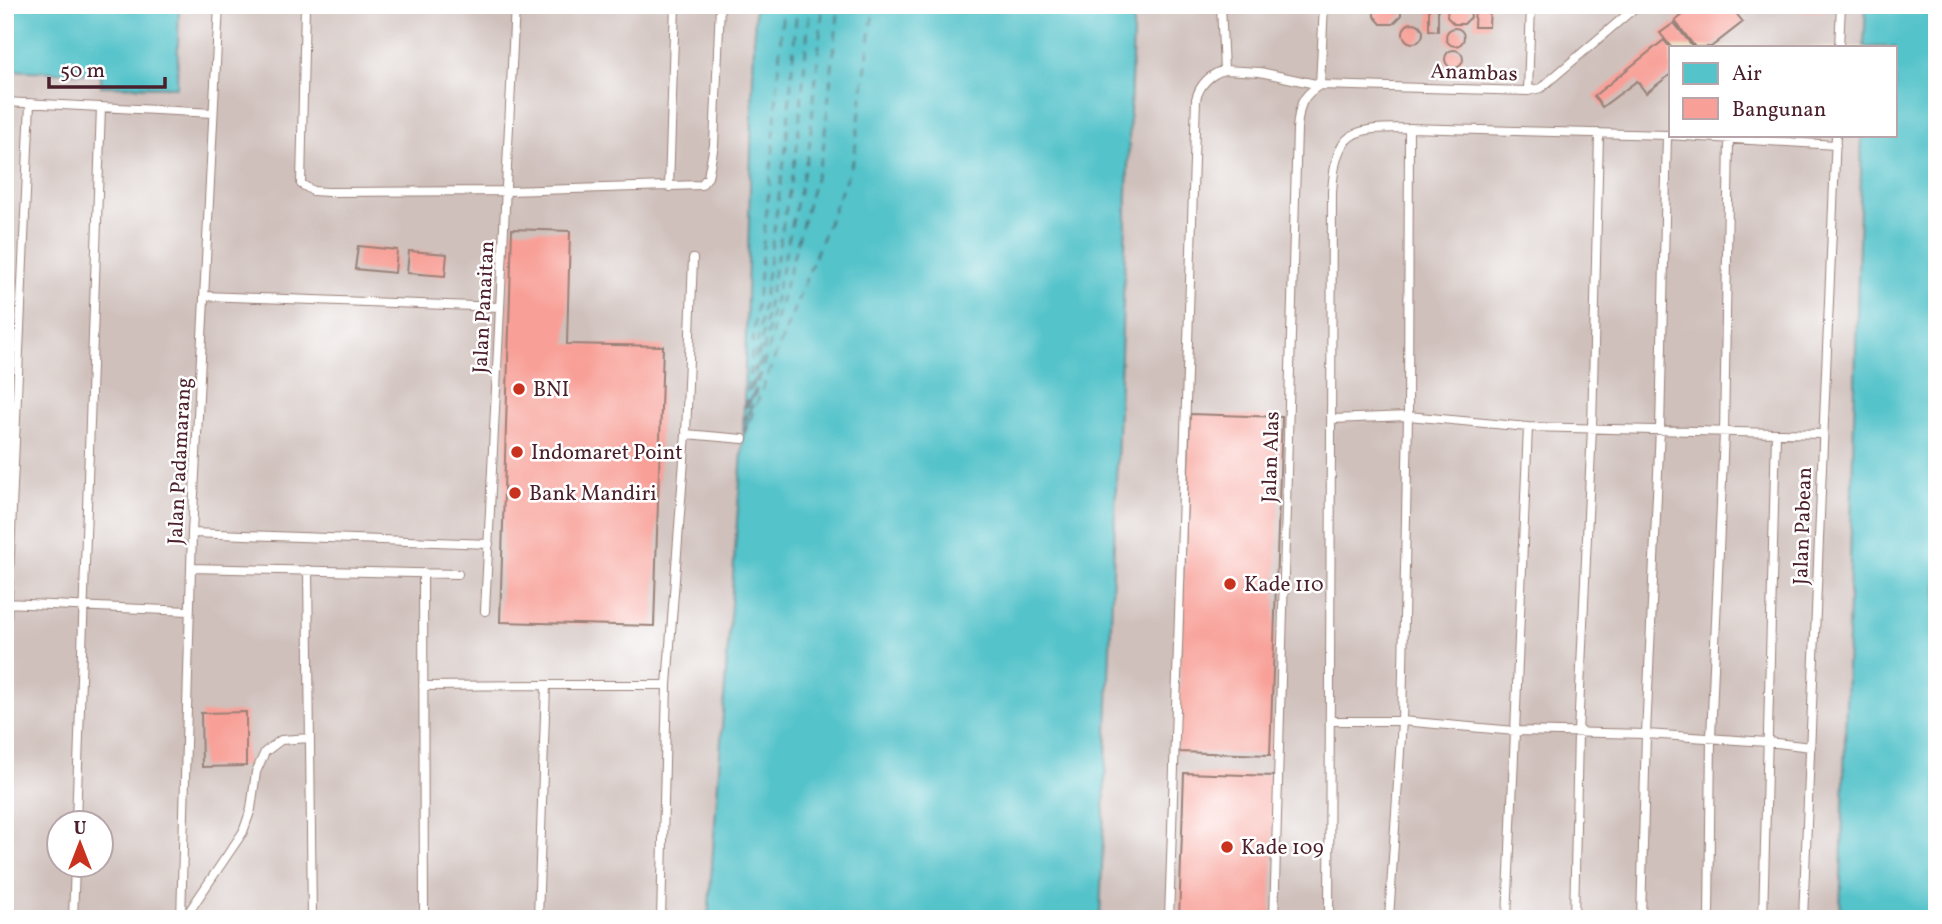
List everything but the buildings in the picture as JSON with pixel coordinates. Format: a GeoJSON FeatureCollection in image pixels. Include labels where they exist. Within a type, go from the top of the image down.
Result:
{"type":"FeatureCollection","features":[{"type":"Feature","properties":{"kind":"lane","name":"Jalan Padamarang"},"geometry":{"type":"LineString","coordinates":[[183,919],[192,533],[219,5]]}},
{"type":"Feature","properties":{"kind":"lane"},"geometry":{"type":"LineString","coordinates":[[305,5],[301,184],[313,191],[328,192],[508,191],[701,185],[708,177],[712,164],[720,5]]}},
{"type":"Feature","properties":{"kind":"lane","name":"Jalan Panaitan"},"geometry":{"type":"LineString","coordinates":[[485,611],[508,191],[515,5]]}},
{"type":"Feature","properties":{"kind":"lane"},"geometry":{"type":"LineString","coordinates":[[669,187],[676,5]]}},
{"type":"Feature","properties":{"kind":"lane"},"geometry":{"type":"LineString","coordinates":[[1169,919],[1196,99],[1199,89],[1208,79],[1224,70],[1221,5]]}},
{"type":"Feature","properties":{"kind":"lane"},"geometry":{"type":"LineString","coordinates":[[1320,85],[1324,5]]}},
{"type":"Feature","properties":{"kind":"lane"},"geometry":{"type":"LineString","coordinates":[[1528,91],[1531,5]]}},
{"type":"Feature","properties":{"kind":"lane","name":"Anambas"},"geometry":{"type":"LineString","coordinates":[[1224,70],[1259,72],[1320,85],[1528,91],[1541,88],[1638,5]]}},
{"type":"Feature","properties":{"kind":"lane"},"geometry":{"type":"LineString","coordinates":[[1839,46],[1841,5]]}},
{"type":"Feature","properties":{"kind":"lane","name":"Jalan Alas"},"geometry":{"type":"LineString","coordinates":[[1274,919],[1297,129],[1299,111],[1307,93],[1320,85]]}},
{"type":"Feature","properties":{"kind":"lane"},"geometry":{"type":"LineString","coordinates":[[5,102],[214,113]]}},
{"type":"Feature","properties":{"kind":"lane"},"geometry":{"type":"LineString","coordinates":[[5,666],[30,103]]}},
{"type":"Feature","properties":{"kind":"lane"},"geometry":{"type":"LineString","coordinates":[[77,808],[101,107]]}},
{"type":"Feature","properties":{"kind":"lane"},"geometry":{"type":"LineString","coordinates":[[1329,919],[1334,167],[1343,144],[1352,134],[1367,128],[1667,135],[1660,429],[1646,734],[1641,919]]}},
{"type":"Feature","properties":{"kind":"lane"},"geometry":{"type":"LineString","coordinates":[[1389,919],[1402,721],[1408,416],[1409,128]]}},
{"type":"Feature","properties":{"kind":"lane"},"geometry":{"type":"LineString","coordinates":[[1574,919],[1578,733],[1592,428],[1599,134]]}},
{"type":"Feature","properties":{"kind":"lane"},"geometry":{"type":"LineString","coordinates":[[1682,136],[1836,145]]}},
{"type":"Feature","properties":{"kind":"lane","name":"Jalan Pabean"},"geometry":{"type":"LineString","coordinates":[[1803,919],[1836,136]]}},
{"type":"Feature","properties":{"kind":"lane"},"geometry":{"type":"LineString","coordinates":[[1709,919],[1711,738],[1724,433],[1729,139]]}},
{"type":"Feature","properties":{"kind":"lane"},"geometry":{"type":"LineString","coordinates":[[661,919],[667,685],[686,433],[692,259]]}},
{"type":"Feature","properties":{"kind":"lane"},"geometry":{"type":"LineString","coordinates":[[204,296],[500,307]]}},
{"type":"Feature","properties":{"kind":"lane"},"geometry":{"type":"LineString","coordinates":[[1332,419],[1408,416],[1528,427],[1822,434]]}},
{"type":"Feature","properties":{"kind":"lane"},"geometry":{"type":"LineString","coordinates":[[1507,919],[1528,427]]}},
{"type":"Feature","properties":{"kind":"lane"},"geometry":{"type":"LineString","coordinates":[[686,433],[743,439]]}},
{"type":"Feature","properties":{"kind":"lane"},"geometry":{"type":"LineString","coordinates":[[1763,919],[1776,433]]}},
{"type":"Feature","properties":{"kind":"lane"},"geometry":{"type":"LineString","coordinates":[[192,533],[489,544]]}},
{"type":"Feature","properties":{"kind":"lane"},"geometry":{"type":"LineString","coordinates":[[191,568],[458,575]]}},
{"type":"Feature","properties":{"kind":"lane"},"geometry":{"type":"LineString","coordinates":[[308,570],[312,919]]}},
{"type":"Feature","properties":{"kind":"lane"},"geometry":{"type":"LineString","coordinates":[[423,573],[424,919]]}},
{"type":"Feature","properties":{"kind":"lane"},"geometry":{"type":"LineString","coordinates":[[7,603],[189,611]]}},
{"type":"Feature","properties":{"kind":"lane"},"geometry":{"type":"LineString","coordinates":[[538,919],[546,685]]}},
{"type":"Feature","properties":{"kind":"lane"},"geometry":{"type":"LineString","coordinates":[[423,686],[667,685]]}},
{"type":"Feature","properties":{"kind":"lane"},"geometry":{"type":"LineString","coordinates":[[1331,721],[1402,721],[1515,731],[1646,734],[1767,741],[1811,747]]}},
{"type":"Feature","properties":{"kind":"lane"},"geometry":{"type":"LineString","coordinates":[[183,919],[243,832],[251,809],[256,772],[265,752],[281,740],[310,738]]}},
{"type":"Feature","properties":{"kind":"lane"},"geometry":{"type":"LineString","coordinates":[[73,919],[74,878]]}},
{"type":"Feature","properties":{"kind":"shaded area"},"geometry":{"type":"Polygon","coordinates":[[[179,5],[755,5],[743,439],[708,919],[5,919],[5,70],[101,74],[101,86],[177,87],[179,5]]]}},
{"type":"Feature","properties":{"kind":"shaded area"},"geometry":{"type":"Polygon","coordinates":[[[1134,5],[1866,5],[1864,46],[1669,46],[1669,136],[1862,136],[1840,919],[1100,919],[1134,5]]]}},
{"type":"Feature","properties":{"kind":"water"},"geometry":{"type":"Polygon","coordinates":[[[5,5],[179,5],[177,87],[101,86],[101,74],[5,70],[5,5]]]}},
{"type":"Feature","properties":{"kind":"water"},"geometry":{"type":"Polygon","coordinates":[[[755,5],[1134,5],[1100,919],[708,919],[743,439],[755,5]]]}},
{"type":"Feature","properties":{"kind":"water"},"geometry":{"type":"Polygon","coordinates":[[[1866,5],[1937,5],[1937,919],[1840,919],[1862,136],[1896,136],[1896,46],[1864,46],[1866,5]]]}},
{"type":"Feature","properties":{"kind":"ferry route"},"geometry":{"type":"LineString","coordinates":[[744,424],[773,150],[783,5]]}},
{"type":"Feature","properties":{"kind":"ferry route"},"geometry":{"type":"LineString","coordinates":[[748,407],[786,148],[797,5]]}},
{"type":"Feature","properties":{"kind":"ferry route"},"geometry":{"type":"LineString","coordinates":[[744,435],[797,149],[810,5]]}},
{"type":"Feature","properties":{"kind":"ferry route"},"geometry":{"type":"LineString","coordinates":[[749,414],[809,149],[823,5]]}},
{"type":"Feature","properties":{"kind":"ferry route"},"geometry":{"type":"LineString","coordinates":[[746,428],[823,150],[839,5]]}},
{"type":"Feature","properties":{"kind":"ferry route"},"geometry":{"type":"LineString","coordinates":[[744,435],[854,158],[874,5]]}},
{"type":"Feature","properties":{"kind":"place","name":"BNI"},"geometry":{"type":"Point","coordinates":[519,389]}},
{"type":"Feature","properties":{"kind":"place","name":"Indomaret Point"},"geometry":{"type":"Point","coordinates":[517,452]}},
{"type":"Feature","properties":{"kind":"place","name":"Bank Mandiri"},"geometry":{"type":"Point","coordinates":[515,493]}},
{"type":"Feature","properties":{"kind":"place","name":"Kade 110"},"geometry":{"type":"Point","coordinates":[1230,584]}},
{"type":"Feature","properties":{"kind":"place","name":"Kade 109"},"geometry":{"type":"Point","coordinates":[1227,847]}}]}
